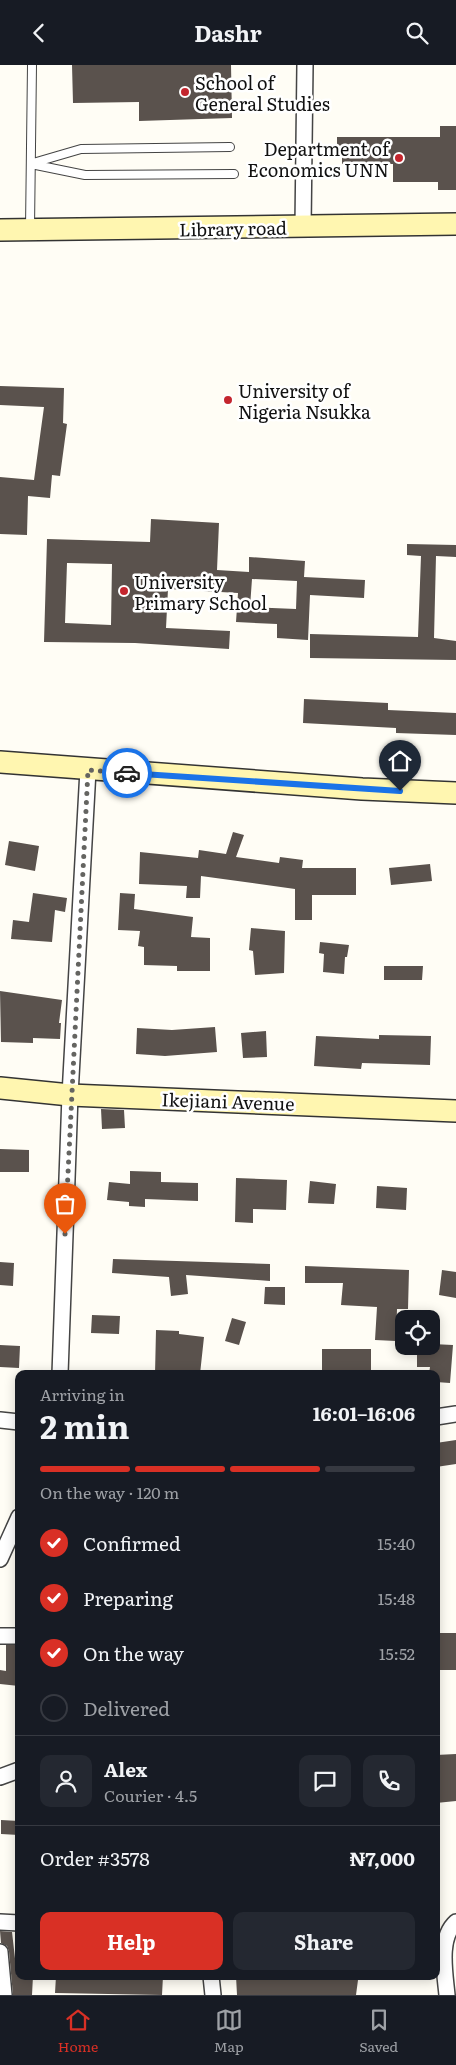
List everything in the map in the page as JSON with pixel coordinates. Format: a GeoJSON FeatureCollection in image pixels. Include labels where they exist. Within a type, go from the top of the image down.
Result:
{"type":"FeatureCollection","features":[{"type":"Feature","properties":{"kind":"street","name":"Library road"},"geometry":{"type":"LineString","coordinates":[[0,229],[303,227],[305,65]]}},
{"type":"Feature","properties":{"kind":"street"},"geometry":{"type":"LineString","coordinates":[[303,227],[456,224]]}},
{"type":"Feature","properties":{"kind":"street"},"geometry":{"type":"LineString","coordinates":[[0,762],[362,789],[456,793]]}},
{"type":"Feature","properties":{"kind":"street"},"geometry":{"type":"LineString","coordinates":[[60,1370],[70,1095],[88,770]]}},
{"type":"Feature","properties":{"kind":"street","name":"Ikejiani Avenue"},"geometry":{"type":"LineString","coordinates":[[0,1088],[70,1095],[456,1111]]}},
{"type":"Feature","properties":{"kind":"street"},"geometry":{"type":"LineString","coordinates":[[440,1416],[456,1414]]}},
{"type":"Feature","properties":{"kind":"street"},"geometry":{"type":"LineString","coordinates":[[0,1420],[15,1422]]}},
{"type":"Feature","properties":{"kind":"street"},"geometry":{"type":"LineString","coordinates":[[0,1559],[15,1526]]}},
{"type":"Feature","properties":{"kind":"street"},"geometry":{"type":"LineString","coordinates":[[0,1636],[15,1636]]}},
{"type":"Feature","properties":{"kind":"street"},"geometry":{"type":"LineString","coordinates":[[0,1777],[15,1771]]}},
{"type":"Feature","properties":{"kind":"street"},"geometry":{"type":"LineString","coordinates":[[0,1922],[15,1923]]}},
{"type":"Feature","properties":{"kind":"street"},"geometry":{"type":"LineString","coordinates":[[447,1995],[444,1951],[449,1929],[456,1922]]}},
{"type":"Feature","properties":{"kind":"street"},"geometry":{"type":"LineString","coordinates":[[0,1952],[4,1995]]}},
{"type":"Feature","properties":{"kind":"street"},"geometry":{"type":"LineString","coordinates":[[211,1980],[213,1995]]}},
{"type":"Feature","properties":{"kind":"lane"},"geometry":{"type":"LineString","coordinates":[[30,230],[32,65]]}},
{"type":"Feature","properties":{"kind":"lane"},"geometry":{"type":"LineString","coordinates":[[31,164],[81,149],[230,147]]}},
{"type":"Feature","properties":{"kind":"lane"},"geometry":{"type":"LineString","coordinates":[[31,164],[85,175],[234,174]]}},
{"type":"Feature","properties":{"kind":"building","name":"School of General Studies"},"geometry":{"type":"Polygon","coordinates":[[[72,65],[231,65],[232,118],[139,121],[139,102],[73,103],[72,65]]]}},
{"type":"Feature","properties":{"kind":"building","name":"Department of Economics UNN"},"geometry":{"type":"Polygon","coordinates":[[[440,126],[456,126],[456,190],[438,190],[438,182],[393,182],[393,164],[342,164],[342,153],[337,152],[337,137],[440,137],[440,126]]]}},
{"type":"Feature","properties":{"kind":"building"},"geometry":{"type":"Polygon","coordinates":[[[0,386],[64,388],[63,423],[67,424],[60,476],[52,475],[50,498],[28,496],[27,535],[0,534],[0,477],[34,480],[44,407],[0,405],[0,386]]]}},
{"type":"Feature","properties":{"kind":"building"},"geometry":{"type":"Polygon","coordinates":[[[151,519],[219,523],[217,570],[249,572],[249,557],[305,561],[304,577],[365,580],[364,598],[310,595],[308,640],[277,638],[277,624],[236,622],[238,593],[168,589],[166,628],[230,631],[229,649],[135,643],[44,642],[47,539],[150,542],[151,519]],[[67,563],[65,623],[111,625],[112,564],[67,563]],[[252,579],[250,607],[296,609],[297,581],[252,579]]]}},
{"type":"Feature","properties":{"kind":"building"},"geometry":{"type":"Polygon","coordinates":[[[407,544],[456,545],[456,557],[436,556],[434,638],[456,641],[456,660],[310,658],[310,634],[418,637],[421,556],[407,555],[407,544]]]}},
{"type":"Feature","properties":{"kind":"building"},"geometry":{"type":"Polygon","coordinates":[[[304,699],[388,703],[388,710],[456,713],[456,735],[396,733],[396,728],[303,723],[304,699]]]}},
{"type":"Feature","properties":{"kind":"building"},"geometry":{"type":"Polygon","coordinates":[[[233,832],[244,835],[236,857],[279,863],[280,857],[303,860],[302,868],[356,868],[356,895],[312,895],[312,920],[295,920],[295,889],[201,876],[200,898],[186,898],[187,886],[139,884],[140,852],[198,858],[199,850],[226,854],[233,832]]]}},
{"type":"Feature","properties":{"kind":"building"},"geometry":{"type":"Polygon","coordinates":[[[9,841],[39,846],[35,871],[5,865],[9,841]]]}},
{"type":"Feature","properties":{"kind":"building"},"geometry":{"type":"Polygon","coordinates":[[[430,864],[432,881],[391,885],[389,868],[430,864]]]}},
{"type":"Feature","properties":{"kind":"building"},"geometry":{"type":"Polygon","coordinates":[[[33,893],[67,898],[65,912],[55,910],[52,942],[11,939],[13,920],[29,922],[33,893]]]}},
{"type":"Feature","properties":{"kind":"building"},"geometry":{"type":"Polygon","coordinates":[[[120,893],[135,894],[134,909],[193,917],[191,937],[210,938],[210,971],[177,971],[177,966],[144,965],[144,947],[138,946],[140,931],[118,930],[120,893]]]}},
{"type":"Feature","properties":{"kind":"building"},"geometry":{"type":"Polygon","coordinates":[[[251,928],[285,931],[284,973],[255,975],[253,951],[249,950],[251,928]]]}},
{"type":"Feature","properties":{"kind":"building"},"geometry":{"type":"Polygon","coordinates":[[[320,942],[349,945],[347,957],[345,957],[344,974],[323,972],[324,954],[319,953],[320,942]]]}},
{"type":"Feature","properties":{"kind":"building"},"geometry":{"type":"Polygon","coordinates":[[[384,966],[423,966],[422,980],[384,980],[384,966]]]}},
{"type":"Feature","properties":{"kind":"building"},"geometry":{"type":"Polygon","coordinates":[[[0,991],[62,1000],[59,1023],[61,1023],[60,1039],[33,1038],[33,1043],[1,1042],[0,991]]]}},
{"type":"Feature","properties":{"kind":"building"},"geometry":{"type":"Polygon","coordinates":[[[215,1027],[217,1052],[165,1056],[136,1054],[137,1028],[172,1030],[215,1027]]]}},
{"type":"Feature","properties":{"kind":"building"},"geometry":{"type":"Polygon","coordinates":[[[266,1031],[267,1057],[243,1058],[241,1033],[266,1031]]]}},
{"type":"Feature","properties":{"kind":"building"},"geometry":{"type":"Polygon","coordinates":[[[379,1035],[431,1036],[430,1065],[362,1063],[361,1069],[314,1066],[316,1036],[379,1039],[379,1035]]]}},
{"type":"Feature","properties":{"kind":"building"},"geometry":{"type":"Polygon","coordinates":[[[101,1109],[124,1110],[125,1128],[102,1129],[101,1109]]]}},
{"type":"Feature","properties":{"kind":"building"},"geometry":{"type":"Polygon","coordinates":[[[0,1149],[29,1150],[29,1172],[0,1172],[0,1149]]]}},
{"type":"Feature","properties":{"kind":"building"},"geometry":{"type":"Polygon","coordinates":[[[130,1171],[161,1172],[161,1182],[198,1183],[198,1201],[145,1199],[145,1207],[129,1206],[129,1202],[107,1200],[109,1182],[130,1184],[130,1171]]]}},
{"type":"Feature","properties":{"kind":"building"},"geometry":{"type":"Polygon","coordinates":[[[236,1178],[287,1180],[286,1210],[253,1209],[253,1223],[235,1222],[236,1178]]]}},
{"type":"Feature","properties":{"kind":"building"},"geometry":{"type":"Polygon","coordinates":[[[310,1181],[336,1184],[334,1204],[308,1203],[310,1181]]]}},
{"type":"Feature","properties":{"kind":"building"},"geometry":{"type":"Polygon","coordinates":[[[377,1186],[407,1188],[406,1210],[376,1208],[377,1186]]]}},
{"type":"Feature","properties":{"kind":"building"},"geometry":{"type":"Polygon","coordinates":[[[113,1259],[270,1264],[270,1281],[186,1275],[188,1294],[171,1296],[169,1277],[112,1273],[113,1259]]]}},
{"type":"Feature","properties":{"kind":"building"},"geometry":{"type":"Polygon","coordinates":[[[0,1262],[14,1263],[13,1286],[0,1285],[0,1262]]]}},
{"type":"Feature","properties":{"kind":"building"},"geometry":{"type":"Polygon","coordinates":[[[305,1266],[409,1270],[408,1309],[395,1310],[395,1341],[375,1340],[377,1307],[341,1305],[343,1283],[305,1283],[305,1266]]]}},
{"type":"Feature","properties":{"kind":"building"},"geometry":{"type":"Polygon","coordinates":[[[442,1270],[456,1272],[456,1298],[439,1295],[442,1270]]]}},
{"type":"Feature","properties":{"kind":"building"},"geometry":{"type":"Polygon","coordinates":[[[265,1287],[285,1287],[285,1305],[264,1304],[265,1287]]]}},
{"type":"Feature","properties":{"kind":"building"},"geometry":{"type":"Polygon","coordinates":[[[92,1315],[120,1316],[119,1334],[91,1333],[92,1315]]]}},
{"type":"Feature","properties":{"kind":"building"},"geometry":{"type":"Polygon","coordinates":[[[232,1318],[246,1322],[239,1345],[225,1341],[232,1318]]]}},
{"type":"Feature","properties":{"kind":"building"},"geometry":{"type":"Polygon","coordinates":[[[156,1330],[179,1331],[179,1334],[204,1337],[200,1370],[155,1370],[156,1330]]]}},
{"type":"Feature","properties":{"kind":"building"},"geometry":{"type":"Polygon","coordinates":[[[440,1344],[453,1345],[450,1383],[440,1382],[440,1370],[430,1370],[430,1367],[417,1367],[417,1355],[440,1355],[440,1344]]]}},
{"type":"Feature","properties":{"kind":"building"},"geometry":{"type":"Polygon","coordinates":[[[0,1345],[20,1346],[19,1368],[0,1367],[0,1345]]]}},
{"type":"Feature","properties":{"kind":"building"},"geometry":{"type":"Polygon","coordinates":[[[322,1349],[371,1349],[371,1370],[322,1370],[322,1349]]]}},
{"type":"Feature","properties":{"kind":"building"},"geometry":{"type":"Polygon","coordinates":[[[456,1440],[456,1464],[440,1466],[440,1442],[456,1440]]]}},
{"type":"Feature","properties":{"kind":"building"},"geometry":{"type":"Polygon","coordinates":[[[440,1633],[456,1633],[456,1670],[440,1670],[440,1633]]]}},
{"type":"Feature","properties":{"kind":"building"},"geometry":{"type":"Polygon","coordinates":[[[6,1645],[15,1645],[15,1686],[0,1684],[0,1670],[6,1671],[6,1645]]]}},
{"type":"Feature","properties":{"kind":"building"},"geometry":{"type":"Polygon","coordinates":[[[456,1754],[456,1801],[440,1803],[440,1755],[456,1754]]]}},
{"type":"Feature","properties":{"kind":"building"},"geometry":{"type":"Polygon","coordinates":[[[1,1820],[15,1821],[15,1835],[1,1834],[1,1820]]]}},
{"type":"Feature","properties":{"kind":"building"},"geometry":{"type":"Polygon","coordinates":[[[0,1931],[12,1932],[15,1980],[33,1980],[32,1995],[13,1995],[9,1951],[7,1946],[1,1943],[0,1931]]]}},
{"type":"Feature","properties":{"kind":"building"},"geometry":{"type":"Polygon","coordinates":[[[56,1980],[163,1980],[162,1995],[55,1993],[56,1980]]]}},
{"type":"Feature","properties":{"kind":"building"},"geometry":{"type":"Polygon","coordinates":[[[236,1980],[358,1980],[356,1995],[237,1995],[236,1980]]]}},
{"type":"Feature","properties":{"kind":"way so far"},"geometry":{"type":"LineString","coordinates":[[65,1234],[70,1095],[88,770],[127,773]]}},
{"type":"Feature","properties":{"kind":"place","name":"School of General Studies"},"geometry":{"type":"Point","coordinates":[185,92]}},
{"type":"Feature","properties":{"kind":"place","name":"Department of Economics UNN"},"geometry":{"type":"Point","coordinates":[399,158]}},
{"type":"Feature","properties":{"kind":"place","name":"University of Nigeria Nsukka"},"geometry":{"type":"Point","coordinates":[228,400]}},
{"type":"Feature","properties":{"kind":"place","name":"University Primary School"},"geometry":{"type":"Point","coordinates":[124,591]}},
{"type":"Feature","properties":{"kind":"route"},"geometry":{"type":"LineString","coordinates":[[127,773],[400,791]]}}]}
